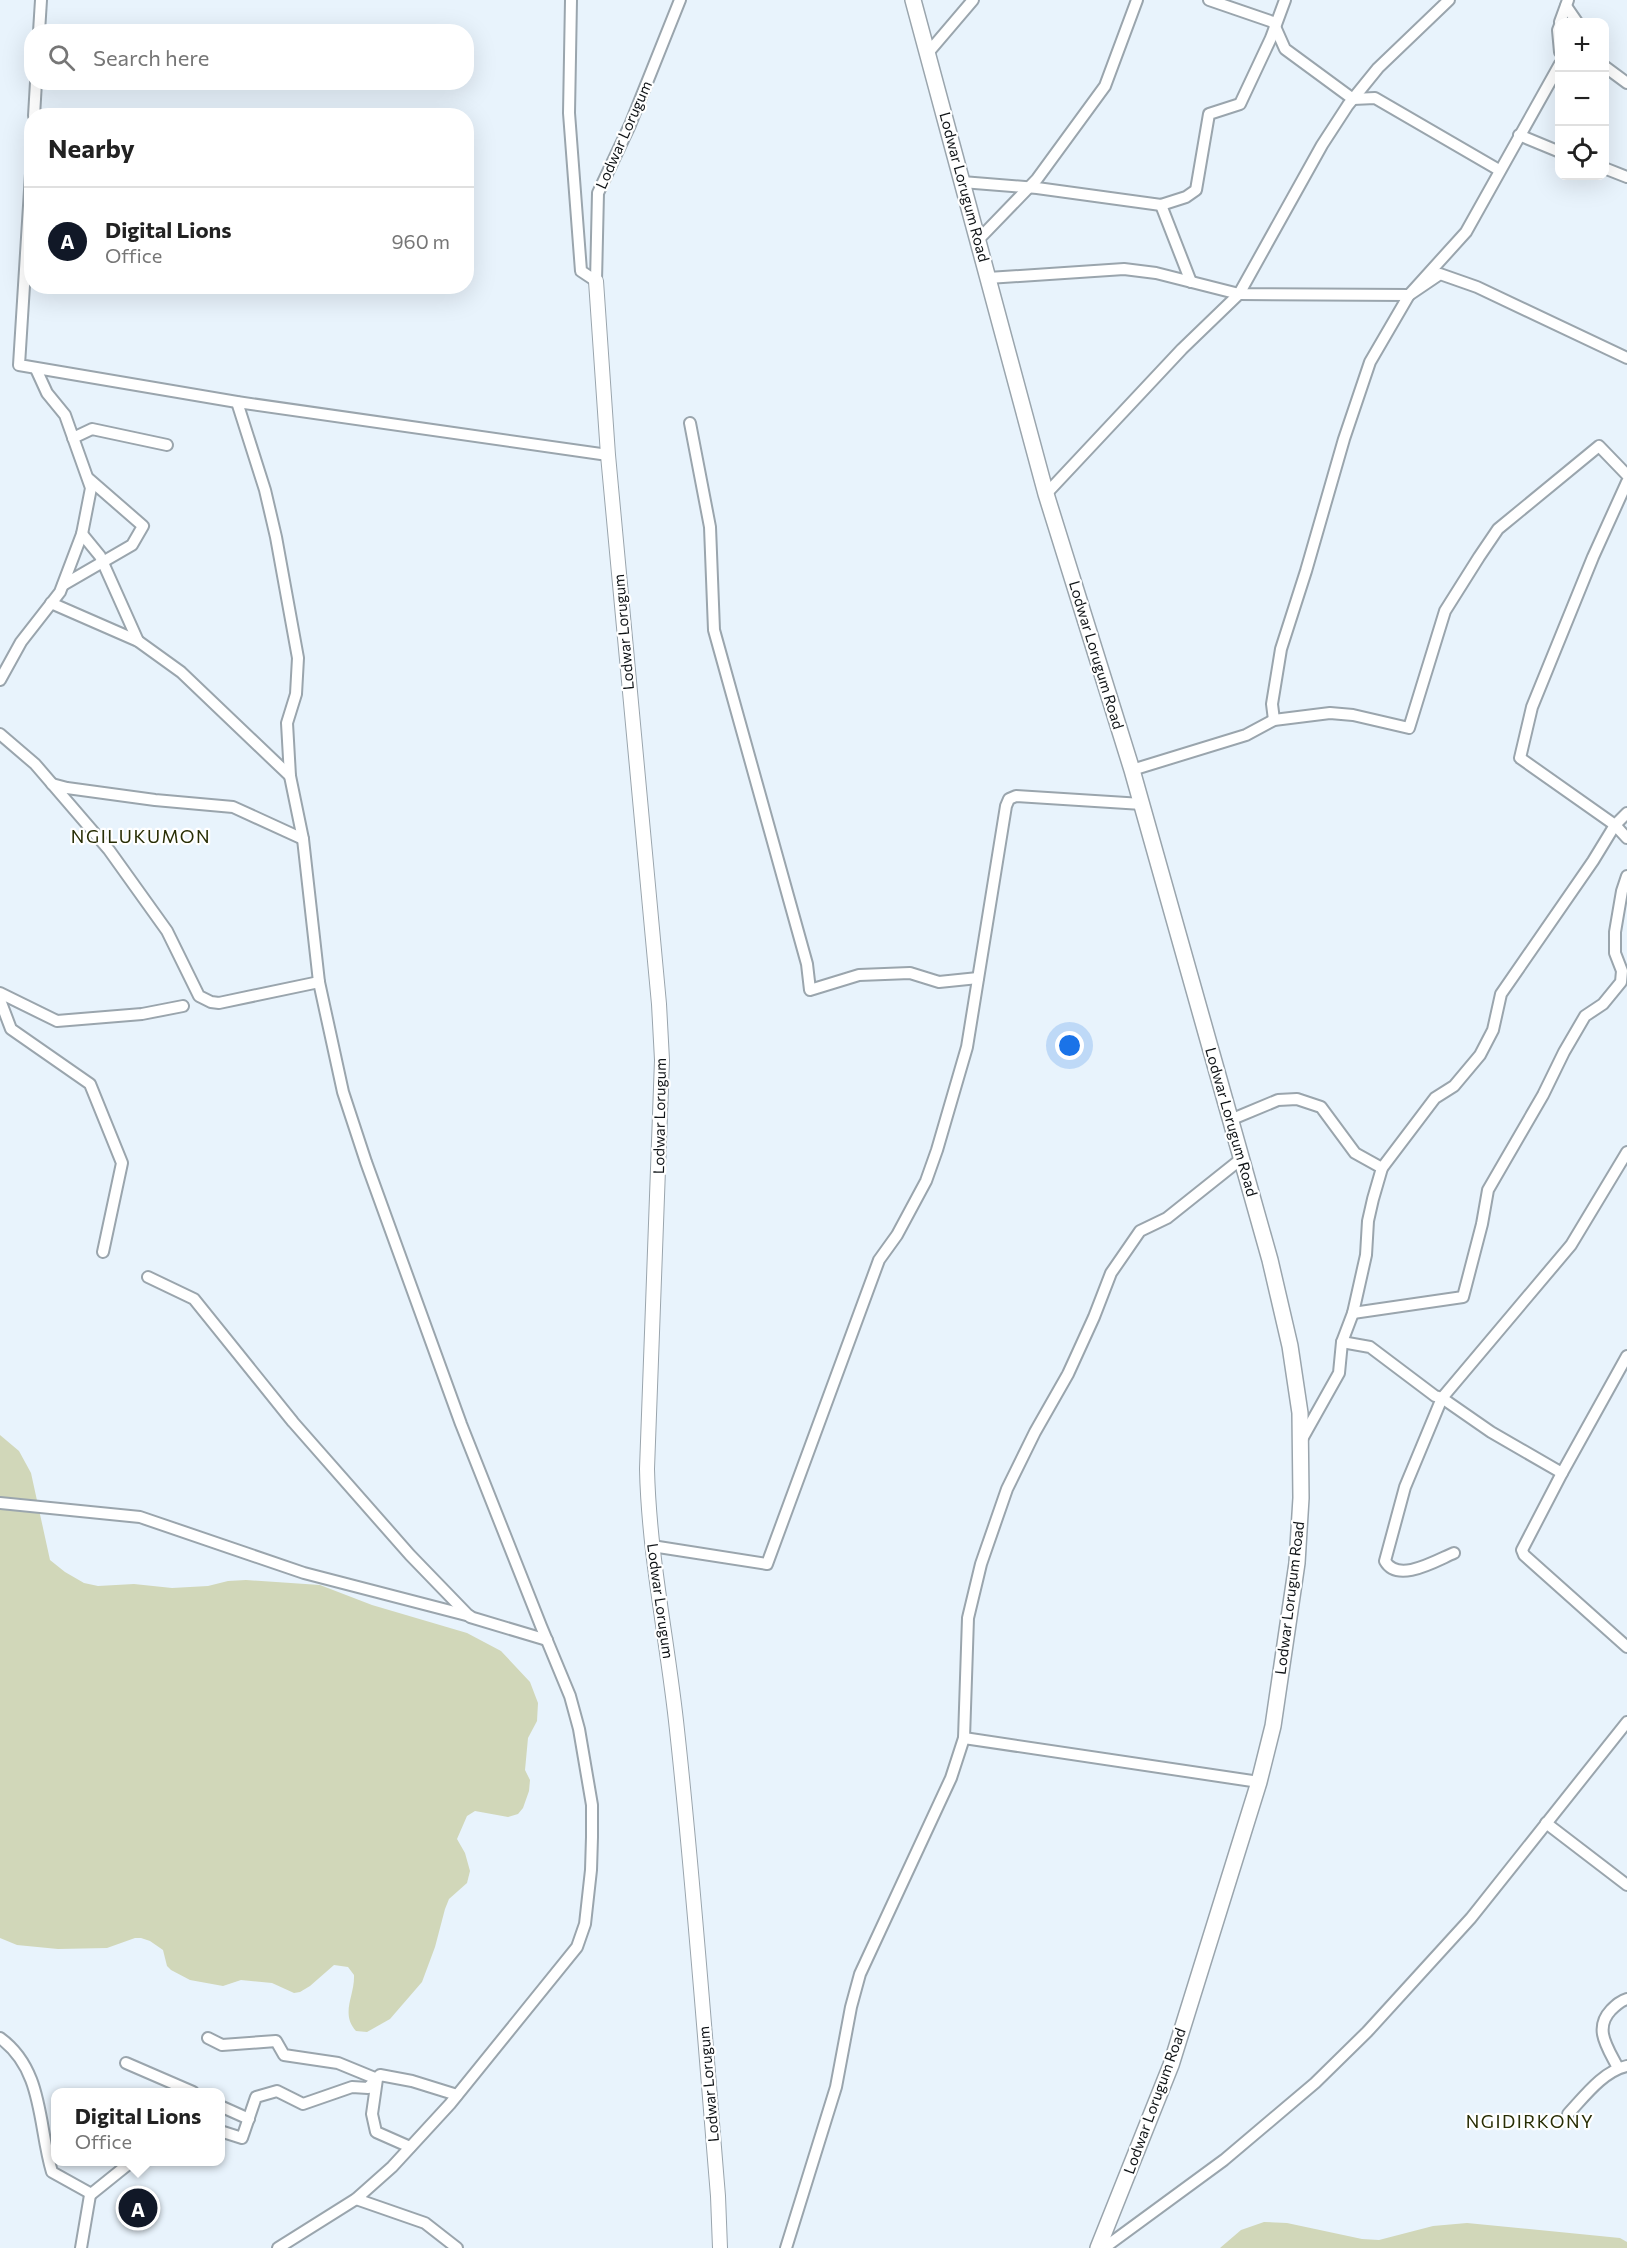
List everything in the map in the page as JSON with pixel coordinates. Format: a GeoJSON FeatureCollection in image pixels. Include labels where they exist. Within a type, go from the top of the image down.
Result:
{"type":"FeatureCollection","features":[{"type":"Feature","properties":{"kind":"main road","name":"Lodwar Lorugum Road"},"geometry":{"type":"LineString","coordinates":[[913,0],[1046,494],[1142,804],[1270,1260],[1290,1346],[1302,1439],[1297,1563],[1273,1726],[1171,2066],[1098,2248]]}},
{"type":"Feature","properties":{"kind":"street"},"geometry":{"type":"LineString","coordinates":[[40,24],[41,0]]}},
{"type":"Feature","properties":{"kind":"street"},"geometry":{"type":"LineString","coordinates":[[571,0],[569,113],[580,271],[596,281]]}},
{"type":"Feature","properties":{"kind":"street","name":"Lodwar Lorugum"},"geometry":{"type":"LineString","coordinates":[[680,0],[630,125],[598,193],[596,281],[608,455],[659,1004],[662,1060],[647,1469],[648,1509],[683,1779],[718,2196],[720,2248]]}},
{"type":"Feature","properties":{"kind":"street"},"geometry":{"type":"LineString","coordinates":[[927,54],[973,0]]}},
{"type":"Feature","properties":{"kind":"street"},"geometry":{"type":"LineString","coordinates":[[978,240],[1029,187],[1105,86],[1137,0]]}},
{"type":"Feature","properties":{"kind":"street"},"geometry":{"type":"LineString","coordinates":[[1209,0],[1273,22],[1285,49],[1353,99],[1375,98],[1499,170]]}},
{"type":"Feature","properties":{"kind":"street"},"geometry":{"type":"LineString","coordinates":[[962,182],[1029,187],[1161,205],[1186,197],[1196,190],[1209,114],[1240,104],[1276,28],[1285,0]]}},
{"type":"Feature","properties":{"kind":"street"},"geometry":{"type":"LineString","coordinates":[[1046,494],[1182,349],[1239,294],[1322,145],[1353,99],[1378,68],[1449,0]]}},
{"type":"Feature","properties":{"kind":"street"},"geometry":{"type":"LineString","coordinates":[[1568,3],[1575,18]]}},
{"type":"Feature","properties":{"kind":"street"},"geometry":{"type":"LineString","coordinates":[[1562,18],[1568,3]]}},
{"type":"Feature","properties":{"kind":"street"},"geometry":{"type":"LineString","coordinates":[[1609,69],[1627,83]]}},
{"type":"Feature","properties":{"kind":"street"},"geometry":{"type":"LineString","coordinates":[[1274,720],[1272,704],[1281,649],[1344,439],[1370,362],[1409,295],[1466,232],[1555,72]]}},
{"type":"Feature","properties":{"kind":"street"},"geometry":{"type":"LineString","coordinates":[[34,108],[36,90]]}},
{"type":"Feature","properties":{"kind":"street"},"geometry":{"type":"LineString","coordinates":[[1519,135],[1555,150]]}},
{"type":"Feature","properties":{"kind":"street"},"geometry":{"type":"LineString","coordinates":[[1609,170],[1627,177]]}},
{"type":"Feature","properties":{"kind":"street"},"geometry":{"type":"LineString","coordinates":[[1161,205],[1191,282]]}},
{"type":"Feature","properties":{"kind":"street"},"geometry":{"type":"LineString","coordinates":[[988,278],[1124,269],[1156,273],[1239,294],[1409,295],[1440,274],[1477,287],[1627,358]]}},
{"type":"Feature","properties":{"kind":"street"},"geometry":{"type":"LineString","coordinates":[[24,276],[18,365],[237,402],[608,455]]}},
{"type":"Feature","properties":{"kind":"street"},"geometry":{"type":"LineString","coordinates":[[0,680],[21,642],[60,592],[82,534],[91,488],[65,415],[47,393],[36,369]]}},
{"type":"Feature","properties":{"kind":"street"},"geometry":{"type":"LineString","coordinates":[[237,402],[265,490],[298,658],[296,694],[287,723],[290,776],[303,839],[319,982],[343,1092],[366,1162],[462,1424],[570,1696],[583,1746],[592,1805],[591,1870],[585,1924],[577,1947],[457,2095],[392,2167],[356,2199],[278,2248]]}},
{"type":"Feature","properties":{"kind":"street"},"geometry":{"type":"LineString","coordinates":[[690,423],[710,527],[714,630],[807,964],[810,990],[859,975],[910,973],[939,982],[978,978]]}},
{"type":"Feature","properties":{"kind":"street"},"geometry":{"type":"LineString","coordinates":[[73,438],[92,429],[167,445]]}},
{"type":"Feature","properties":{"kind":"street"},"geometry":{"type":"LineString","coordinates":[[1132,770],[1246,735],[1274,720],[1330,714],[1353,715],[1409,728],[1445,610],[1498,529],[1599,446],[1627,475]]}},
{"type":"Feature","properties":{"kind":"street"},"geometry":{"type":"LineString","coordinates":[[63,585],[132,545],[143,526],[87,478]]}},
{"type":"Feature","properties":{"kind":"street"},"geometry":{"type":"LineString","coordinates":[[1627,483],[1593,557],[1532,707],[1520,758],[1615,825],[1627,838]]}},
{"type":"Feature","properties":{"kind":"street"},"geometry":{"type":"LineString","coordinates":[[82,534],[102,562],[138,641]]}},
{"type":"Feature","properties":{"kind":"street"},"geometry":{"type":"LineString","coordinates":[[51,603],[138,641],[181,672],[290,776]]}},
{"type":"Feature","properties":{"kind":"street"},"geometry":{"type":"LineString","coordinates":[[0,734],[35,764],[109,850],[167,931],[199,996],[219,1003],[319,982]]}},
{"type":"Feature","properties":{"kind":"street"},"geometry":{"type":"LineString","coordinates":[[52,784],[144,798],[233,807],[303,839]]}},
{"type":"Feature","properties":{"kind":"street"},"geometry":{"type":"LineString","coordinates":[[652,1546],[767,1564],[879,1260],[897,1235],[926,1181],[967,1047],[1009,799],[1016,796],[1142,804]]}},
{"type":"Feature","properties":{"kind":"street"},"geometry":{"type":"LineString","coordinates":[[1302,1439],[1339,1373],[1342,1342],[1353,1314],[1366,1255],[1368,1221],[1382,1168],[1436,1098],[1454,1086],[1480,1055],[1493,1030],[1501,994],[1593,861],[1615,825],[1627,813]]}},
{"type":"Feature","properties":{"kind":"street"},"geometry":{"type":"LineString","coordinates":[[1353,1314],[1463,1297],[1482,1224],[1488,1190],[1544,1095],[1564,1052],[1585,1016],[1603,1004],[1621,982],[1622,970],[1615,953],[1614,932],[1627,876]]}},
{"type":"Feature","properties":{"kind":"street"},"geometry":{"type":"LineString","coordinates":[[0,993],[57,1021],[142,1014],[183,1006]]}},
{"type":"Feature","properties":{"kind":"street"},"geometry":{"type":"LineString","coordinates":[[0,1000],[11,1029],[90,1084],[122,1163],[103,1252]]}},
{"type":"Feature","properties":{"kind":"street"},"geometry":{"type":"LineString","coordinates":[[1230,1120],[1278,1100],[1297,1100],[1321,1107],[1355,1154],[1382,1168]]}},
{"type":"Feature","properties":{"kind":"street"},"geometry":{"type":"LineString","coordinates":[[1454,1553],[1404,1572],[1388,1567],[1385,1561],[1405,1487],[1442,1398],[1571,1245],[1627,1152]]}},
{"type":"Feature","properties":{"kind":"street"},"geometry":{"type":"LineString","coordinates":[[786,2248],[836,2087],[851,2007],[860,1974],[946,1788],[964,1737],[968,1618],[981,1564],[1007,1489],[1035,1432],[1068,1374],[1111,1273],[1140,1231],[1167,1218],[1241,1159]]}},
{"type":"Feature","properties":{"kind":"street"},"geometry":{"type":"LineString","coordinates":[[147,1277],[194,1299],[293,1422],[410,1555],[470,1617]]}},
{"type":"Feature","properties":{"kind":"street"},"geometry":{"type":"LineString","coordinates":[[1342,1342],[1370,1347],[1435,1396],[1442,1398],[1491,1432],[1562,1473]]}},
{"type":"Feature","properties":{"kind":"street"},"geometry":{"type":"LineString","coordinates":[[1627,1356],[1522,1550],[1627,1647]]}},
{"type":"Feature","properties":{"kind":"street"},"geometry":{"type":"LineString","coordinates":[[0,1503],[140,1517],[304,1572],[547,1640]]}},
{"type":"Feature","properties":{"kind":"street"},"geometry":{"type":"LineString","coordinates":[[1104,2248],[1192,2184],[1315,2083],[1367,2032],[1443,1952],[1627,1722]]}},
{"type":"Feature","properties":{"kind":"street"},"geometry":{"type":"LineString","coordinates":[[964,1737],[1258,1782]]}},
{"type":"Feature","properties":{"kind":"street"},"geometry":{"type":"LineString","coordinates":[[1546,1823],[1627,1885]]}},
{"type":"Feature","properties":{"kind":"street"},"geometry":{"type":"LineString","coordinates":[[1568,2114],[1592,2089],[1623,2067],[1602,2035],[1601,2029],[1605,2016],[1621,2001],[1627,1999]]}},
{"type":"Feature","properties":{"kind":"street"},"geometry":{"type":"LineString","coordinates":[[0,2038],[22,2062],[36,2092],[52,2172],[90,2195]]}},
{"type":"Feature","properties":{"kind":"street"},"geometry":{"type":"LineString","coordinates":[[208,2038],[222,2045],[276,2041],[284,2055],[338,2063],[376,2079]]}},
{"type":"Feature","properties":{"kind":"street"},"geometry":{"type":"LineString","coordinates":[[126,2063],[184,2088]]}},
{"type":"Feature","properties":{"kind":"street"},"geometry":{"type":"LineString","coordinates":[[225,2133],[242,2138],[256,2097],[277,2091],[303,2104],[352,2087],[368,2088],[380,2075],[412,2081],[457,2095]]}},
{"type":"Feature","properties":{"kind":"street"},"geometry":{"type":"LineString","coordinates":[[376,2079],[372,2114],[376,2132],[410,2147]]}},
{"type":"Feature","properties":{"kind":"street"},"geometry":{"type":"LineString","coordinates":[[225,2108],[249,2120]]}},
{"type":"Feature","properties":{"kind":"street"},"geometry":{"type":"LineString","coordinates":[[81,2248],[90,2195],[126,2166]]}},
{"type":"Feature","properties":{"kind":"street"},"geometry":{"type":"LineString","coordinates":[[356,2199],[425,2223],[457,2248]]}},
{"type":"Feature","properties":{"kind":"green space"},"geometry":{"type":"Polygon","coordinates":[[[0,1435],[19,1451],[31,1473],[50,1560],[84,1583],[98,1586],[134,1584],[172,1588],[208,1586],[228,1581],[246,1580],[320,1585],[372,1605],[467,1633],[501,1651],[530,1682],[538,1703],[537,1721],[528,1738],[525,1770],[530,1780],[523,1808],[518,1814],[508,1817],[475,1811],[467,1816],[457,1839],[465,1853],[470,1871],[467,1883],[449,1899],[422,1982],[390,2019],[367,2032],[356,2031],[349,2018],[354,1975],[348,1967],[334,1965],[310,1986],[294,1993],[272,1983],[241,1980],[223,1986],[190,1980],[167,1966],[163,1950],[141,1938],[107,1948],[58,1949],[17,1945],[0,1938],[0,1435]]]}},
{"type":"Feature","properties":{"kind":"green space"},"geometry":{"type":"Polygon","coordinates":[[[1264,2222],[1287,2223],[1362,2239],[1379,2240],[1433,2226],[1467,2223],[1620,2238],[1627,2242],[1627,2248],[1220,2248],[1241,2230],[1264,2222]]]}},
{"type":"Feature","properties":{"kind":"place","name":"Digital Lions"},"geometry":{"type":"Point","coordinates":[138,2208]}},
{"type":"Feature","properties":{"kind":"district","name":"NGILUKUMON"},"geometry":{"type":"Point","coordinates":[141,837]}},
{"type":"Feature","properties":{"kind":"district","name":"NGIDIRKONY"},"geometry":{"type":"Point","coordinates":[1530,2122]}}]}
